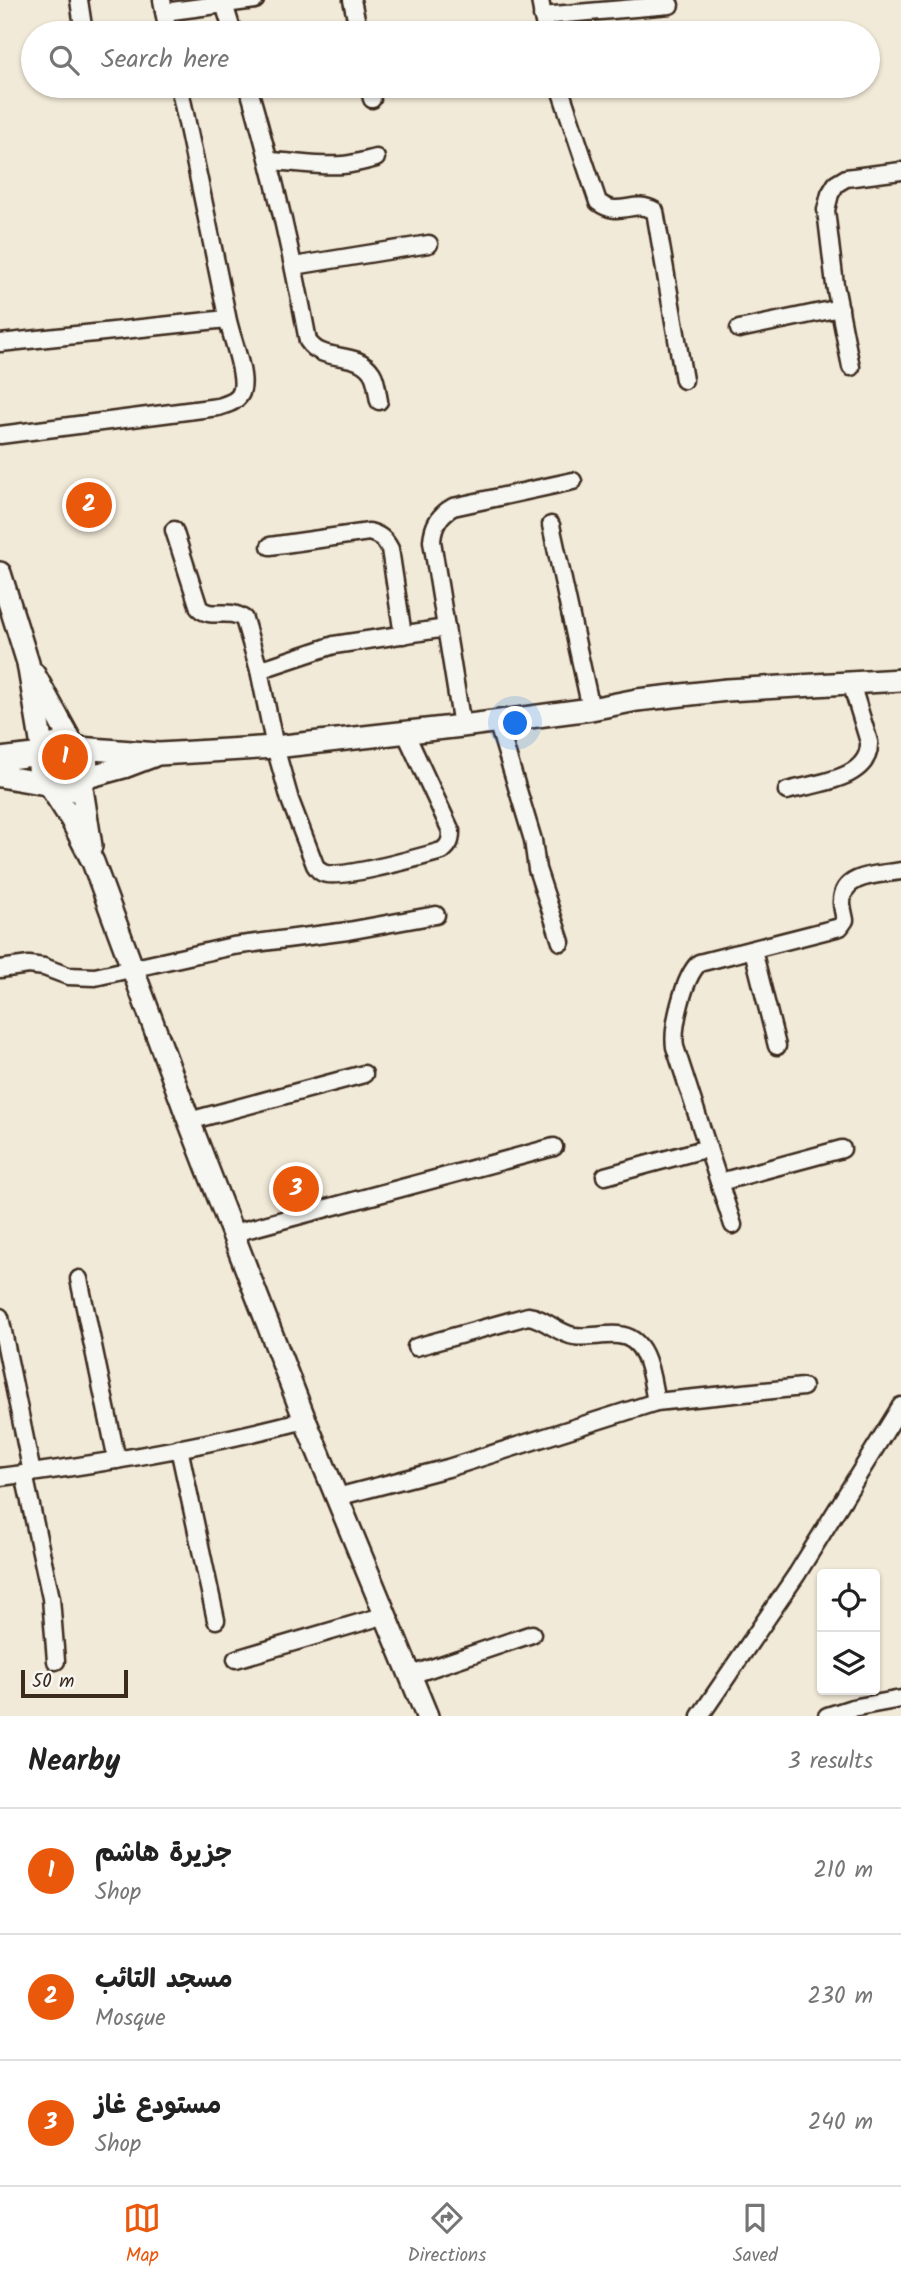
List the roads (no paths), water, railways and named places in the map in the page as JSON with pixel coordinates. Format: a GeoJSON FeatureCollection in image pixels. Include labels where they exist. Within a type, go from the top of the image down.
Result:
{"type":"FeatureCollection","features":[{"type":"Feature","properties":{"kind":"main road"},"geometry":{"type":"LineString","coordinates":[[0,573],[28,663],[42,754],[39,771],[71,819],[93,862],[189,1121],[305,1420],[427,1716]]}},
{"type":"Feature","properties":{"kind":"main road"},"geometry":{"type":"LineString","coordinates":[[28,663],[86,762],[82,780],[93,862]]}},
{"type":"Feature","properties":{"kind":"main road"},"geometry":{"type":"LineString","coordinates":[[0,759],[42,754],[57,743],[159,754],[275,747],[462,726],[591,709],[637,700],[727,690],[901,681]]}},
{"type":"Feature","properties":{"kind":"main road"},"geometry":{"type":"LineString","coordinates":[[0,776],[67,790],[82,780],[159,754]]}},
{"type":"Feature","properties":{"kind":"street"},"geometry":{"type":"LineString","coordinates":[[79,0],[82,21]]}},
{"type":"Feature","properties":{"kind":"street"},"geometry":{"type":"LineString","coordinates":[[163,6],[254,0]]}},
{"type":"Feature","properties":{"kind":"street"},"geometry":{"type":"LineString","coordinates":[[352,0],[356,21]]}},
{"type":"Feature","properties":{"kind":"street"},"geometry":{"type":"LineString","coordinates":[[224,4],[229,21]]}},
{"type":"Feature","properties":{"kind":"street"},"geometry":{"type":"LineString","coordinates":[[541,8],[670,5]]}},
{"type":"Feature","properties":{"kind":"street"},"geometry":{"type":"LineString","coordinates":[[0,435],[218,407],[231,403],[242,391],[243,380],[227,319],[215,250],[182,98]]}},
{"type":"Feature","properties":{"kind":"street"},"geometry":{"type":"LineString","coordinates":[[252,98],[270,161],[308,341],[318,352],[357,359],[367,366],[374,375],[379,401]]}},
{"type":"Feature","properties":{"kind":"street"},"geometry":{"type":"LineString","coordinates":[[563,98],[598,202],[607,209],[619,211],[641,205],[655,211],[684,380]]}},
{"type":"Feature","properties":{"kind":"street"},"geometry":{"type":"LineString","coordinates":[[270,161],[320,166],[345,165],[376,158]]}},
{"type":"Feature","properties":{"kind":"street"},"geometry":{"type":"LineString","coordinates":[[851,367],[827,210],[830,194],[836,184],[846,178],[901,171]]}},
{"type":"Feature","properties":{"kind":"street"},"geometry":{"type":"LineString","coordinates":[[294,266],[429,244]]}},
{"type":"Feature","properties":{"kind":"street"},"geometry":{"type":"LineString","coordinates":[[740,329],[840,308]]}},
{"type":"Feature","properties":{"kind":"street"},"geometry":{"type":"LineString","coordinates":[[0,343],[227,319]]}},
{"type":"Feature","properties":{"kind":"street"},"geometry":{"type":"LineString","coordinates":[[462,726],[432,541],[436,525],[444,512],[453,507],[573,481]]}},
{"type":"Feature","properties":{"kind":"street"},"geometry":{"type":"LineString","coordinates":[[551,525],[591,709]]}},
{"type":"Feature","properties":{"kind":"street"},"geometry":{"type":"LineString","coordinates":[[174,530],[199,608],[206,613],[232,612],[244,619],[290,800],[315,865],[323,873],[373,868],[442,851],[451,840],[451,831],[405,732]]}},
{"type":"Feature","properties":{"kind":"street"},"geometry":{"type":"LineString","coordinates":[[270,545],[369,532],[378,534],[390,549],[403,635]]}},
{"type":"Feature","properties":{"kind":"street"},"geometry":{"type":"LineString","coordinates":[[259,670],[318,649],[446,628]]}},
{"type":"Feature","properties":{"kind":"street"},"geometry":{"type":"LineString","coordinates":[[787,791],[847,775],[865,761],[870,751],[869,741],[852,683]]}},
{"type":"Feature","properties":{"kind":"street"},"geometry":{"type":"LineString","coordinates":[[497,721],[533,839],[537,869],[561,942]]}},
{"type":"Feature","properties":{"kind":"street"},"geometry":{"type":"LineString","coordinates":[[733,1224],[675,1047],[673,1034],[690,974],[699,962],[839,927],[845,920],[842,903],[847,884],[857,879],[901,871]]}},
{"type":"Feature","properties":{"kind":"street"},"geometry":{"type":"LineString","coordinates":[[0,969],[29,965],[79,978],[95,977],[233,946],[348,931],[436,915]]}},
{"type":"Feature","properties":{"kind":"street"},"geometry":{"type":"LineString","coordinates":[[753,950],[777,1046]]}},
{"type":"Feature","properties":{"kind":"street"},"geometry":{"type":"LineString","coordinates":[[189,1121],[364,1074]]}},
{"type":"Feature","properties":{"kind":"street"},"geometry":{"type":"LineString","coordinates":[[234,1233],[554,1147]]}},
{"type":"Feature","properties":{"kind":"street"},"geometry":{"type":"LineString","coordinates":[[605,1177],[708,1148]]}},
{"type":"Feature","properties":{"kind":"street"},"geometry":{"type":"LineString","coordinates":[[720,1182],[842,1149]]}},
{"type":"Feature","properties":{"kind":"street"},"geometry":{"type":"LineString","coordinates":[[79,1279],[117,1460]]}},
{"type":"Feature","properties":{"kind":"street"},"geometry":{"type":"LineString","coordinates":[[416,1348],[528,1316],[575,1336],[630,1337],[647,1359],[656,1402]]}},
{"type":"Feature","properties":{"kind":"street"},"geometry":{"type":"LineString","coordinates":[[0,1317],[51,1598],[56,1661]]}},
{"type":"Feature","properties":{"kind":"street"},"geometry":{"type":"LineString","coordinates":[[337,1497],[448,1468],[656,1402],[803,1387]]}},
{"type":"Feature","properties":{"kind":"street"},"geometry":{"type":"LineString","coordinates":[[700,1716],[797,1574],[901,1406]]}},
{"type":"Feature","properties":{"kind":"street"},"geometry":{"type":"LineString","coordinates":[[0,1477],[117,1460],[234,1438],[305,1420]]}},
{"type":"Feature","properties":{"kind":"street"},"geometry":{"type":"LineString","coordinates":[[179,1448],[216,1620]]}},
{"type":"Feature","properties":{"kind":"street"},"geometry":{"type":"LineString","coordinates":[[236,1659],[386,1615]]}},
{"type":"Feature","properties":{"kind":"street"},"geometry":{"type":"LineString","coordinates":[[411,1675],[532,1634]]}},
{"type":"Feature","properties":{"kind":"street"},"geometry":{"type":"LineString","coordinates":[[830,1716],[852,1708],[901,1699]]}},
{"type":"Feature","properties":{"kind":"place","name":"مسجد التائب"},"geometry":{"type":"Point","coordinates":[89,505]}},
{"type":"Feature","properties":{"kind":"place","name":"جزيرة هاشم"},"geometry":{"type":"Point","coordinates":[65,757]}},
{"type":"Feature","properties":{"kind":"place","name":"مستودع غاز"},"geometry":{"type":"Point","coordinates":[296,1189]}}]}
